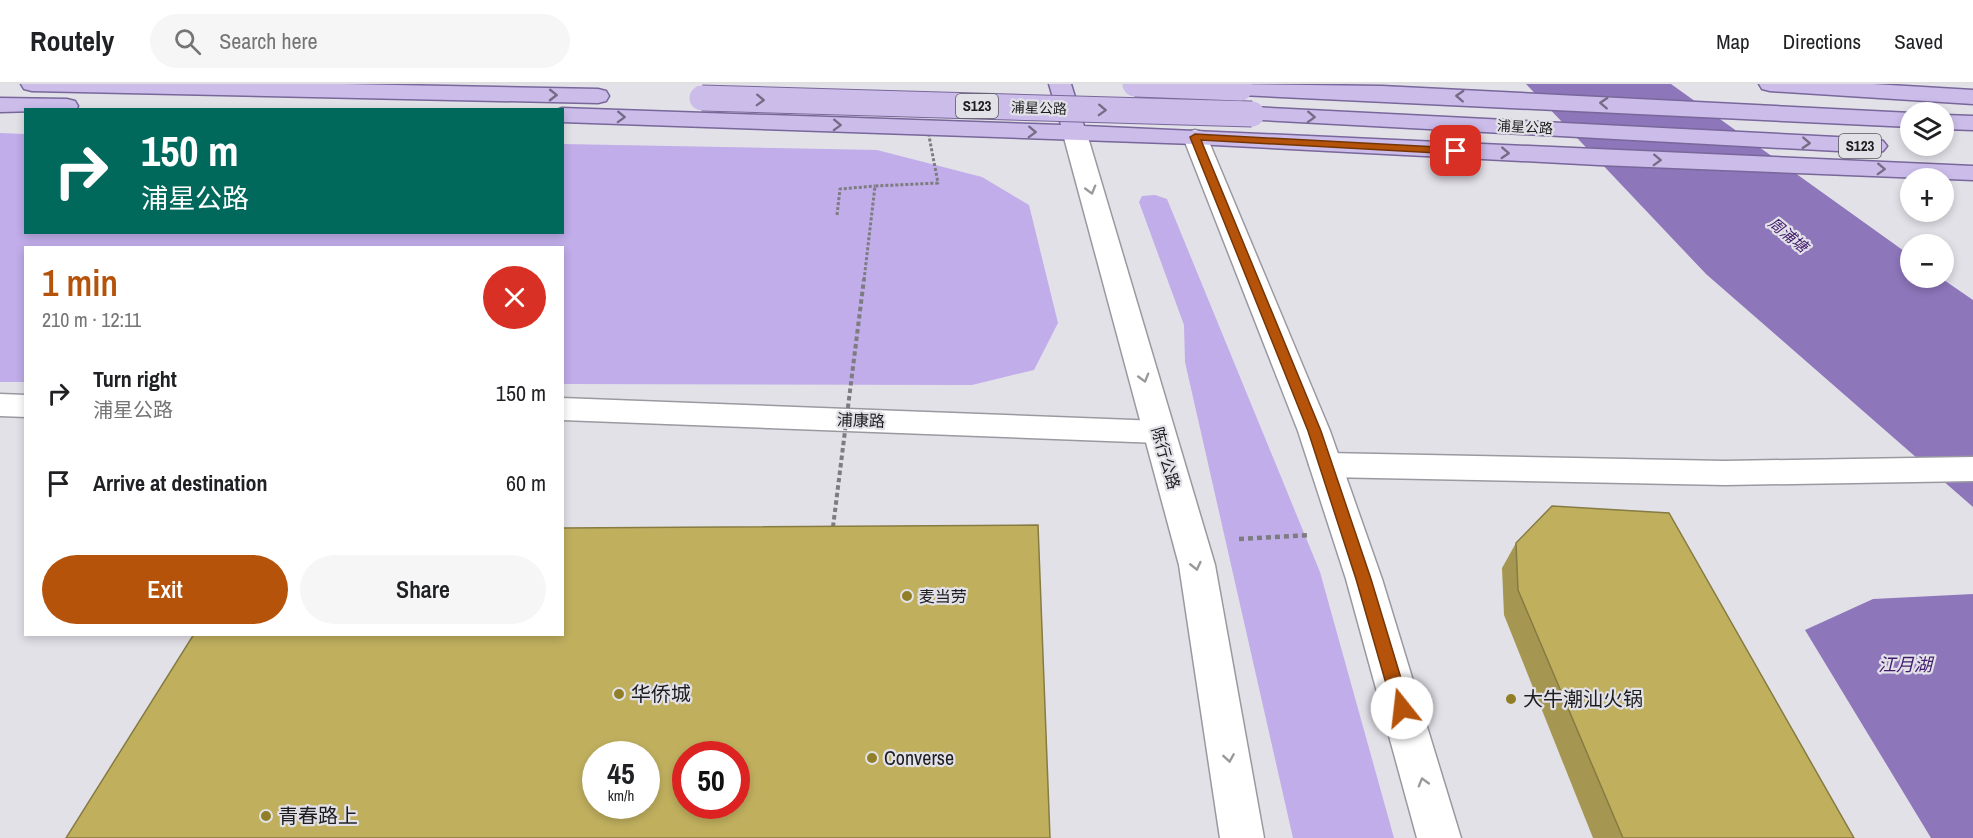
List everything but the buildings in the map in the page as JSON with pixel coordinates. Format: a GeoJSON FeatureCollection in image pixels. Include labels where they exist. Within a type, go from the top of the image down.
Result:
{"type":"FeatureCollection","features":[{"type":"Feature","properties":{"kind":"main road"},"geometry":{"type":"LineString","coordinates":[[33,84],[618,96]]}},
{"type":"Feature","properties":{"kind":"main road","name":"陈行公路"},"geometry":{"type":"LineString","coordinates":[[1060,84],[1197,565],[1242,838]]}},
{"type":"Feature","properties":{"kind":"main road","name":"浦星公路"},"geometry":{"type":"LineString","coordinates":[[1135,84],[1382,93],[1900,119]]}},
{"type":"Feature","properties":{"kind":"main road"},"geometry":{"type":"LineString","coordinates":[[1166,84],[1195,137],[1310,420],[1364,579],[1439,838]]}},
{"type":"Feature","properties":{"kind":"main road"},"geometry":{"type":"LineString","coordinates":[[1770,84],[1973,97]]}},
{"type":"Feature","properties":{"kind":"main road","name":"浦星公路"},"geometry":{"type":"LineString","coordinates":[[678,97],[1264,115],[1973,152]]}},
{"type":"Feature","properties":{"kind":"main road"},"geometry":{"type":"LineString","coordinates":[[0,105],[372,108]]}},
{"type":"Feature","properties":{"kind":"main road","name":"浦星公路"},"geometry":{"type":"LineString","coordinates":[[564,115],[1195,137],[1599,158],[1973,173]]}},
{"type":"Feature","properties":{"kind":"main road"},"geometry":{"type":"LineString","coordinates":[[1954,122],[1973,123]]}},
{"type":"Feature","properties":{"kind":"main road"},"geometry":{"type":"LineString","coordinates":[[0,405],[24,405]]}},
{"type":"Feature","properties":{"kind":"main road","name":"浦康路"},"geometry":{"type":"LineString","coordinates":[[564,410],[1159,432]]}},
{"type":"Feature","properties":{"kind":"main road"},"geometry":{"type":"LineString","coordinates":[[1326,465],[1725,473],[1973,470]]}},
{"type":"Feature","properties":{"kind":"path"},"geometry":{"type":"LineString","coordinates":[[837,215],[840,189],[938,183],[927,128]]}},
{"type":"Feature","properties":{"kind":"path"},"geometry":{"type":"LineString","coordinates":[[832,540],[875,186]]}},
{"type":"Feature","properties":{"kind":"path"},"geometry":{"type":"LineString","coordinates":[[1239,539],[1321,534]]}},
{"type":"Feature","properties":{"kind":"shaded area"},"geometry":{"type":"Polygon","coordinates":[[[0,133],[24,134],[24,234],[564,234],[564,144],[877,150],[982,177],[1029,205],[1058,323],[1034,370],[972,385],[564,384],[564,246],[24,246],[24,382],[0,382],[0,133]]]}},
{"type":"Feature","properties":{"kind":"shaded area"},"geometry":{"type":"Polygon","coordinates":[[[1155,195],[1167,199],[1320,572],[1394,838],[1293,838],[1185,362],[1184,325],[1139,202],[1142,196],[1155,195]]]}},
{"type":"Feature","properties":{"kind":"water","name":"周浦塘"},"geometry":{"type":"Polygon","coordinates":[[[1526,84],[1671,84],[1900,248],[1900,288],[1954,287],[1973,300],[1973,507],[1706,274],[1526,84]]]}},
{"type":"Feature","properties":{"kind":"water","name":"江月湖"},"geometry":{"type":"Polygon","coordinates":[[[1973,594],[1973,838],[1931,838],[1805,630],[1873,599],[1973,594]]]}},
{"type":"Feature","properties":{"kind":"place","name":"麦当劳"},"geometry":{"type":"Point","coordinates":[907,596]}},
{"type":"Feature","properties":{"kind":"place","name":"华侨城"},"geometry":{"type":"Point","coordinates":[619,694]}},
{"type":"Feature","properties":{"kind":"place","name":"大牛潮汕火锅"},"geometry":{"type":"Point","coordinates":[1511,699]}},
{"type":"Feature","properties":{"kind":"place","name":"Converse"},"geometry":{"type":"Point","coordinates":[872,758]}},
{"type":"Feature","properties":{"kind":"place","name":"青春路上"},"geometry":{"type":"Point","coordinates":[266,816]}},
{"type":"Feature","properties":{"kind":"route"},"geometry":{"type":"LineString","coordinates":[[1402,708],[1364,579],[1314,431],[1195,137],[1456,151]]}}]}
